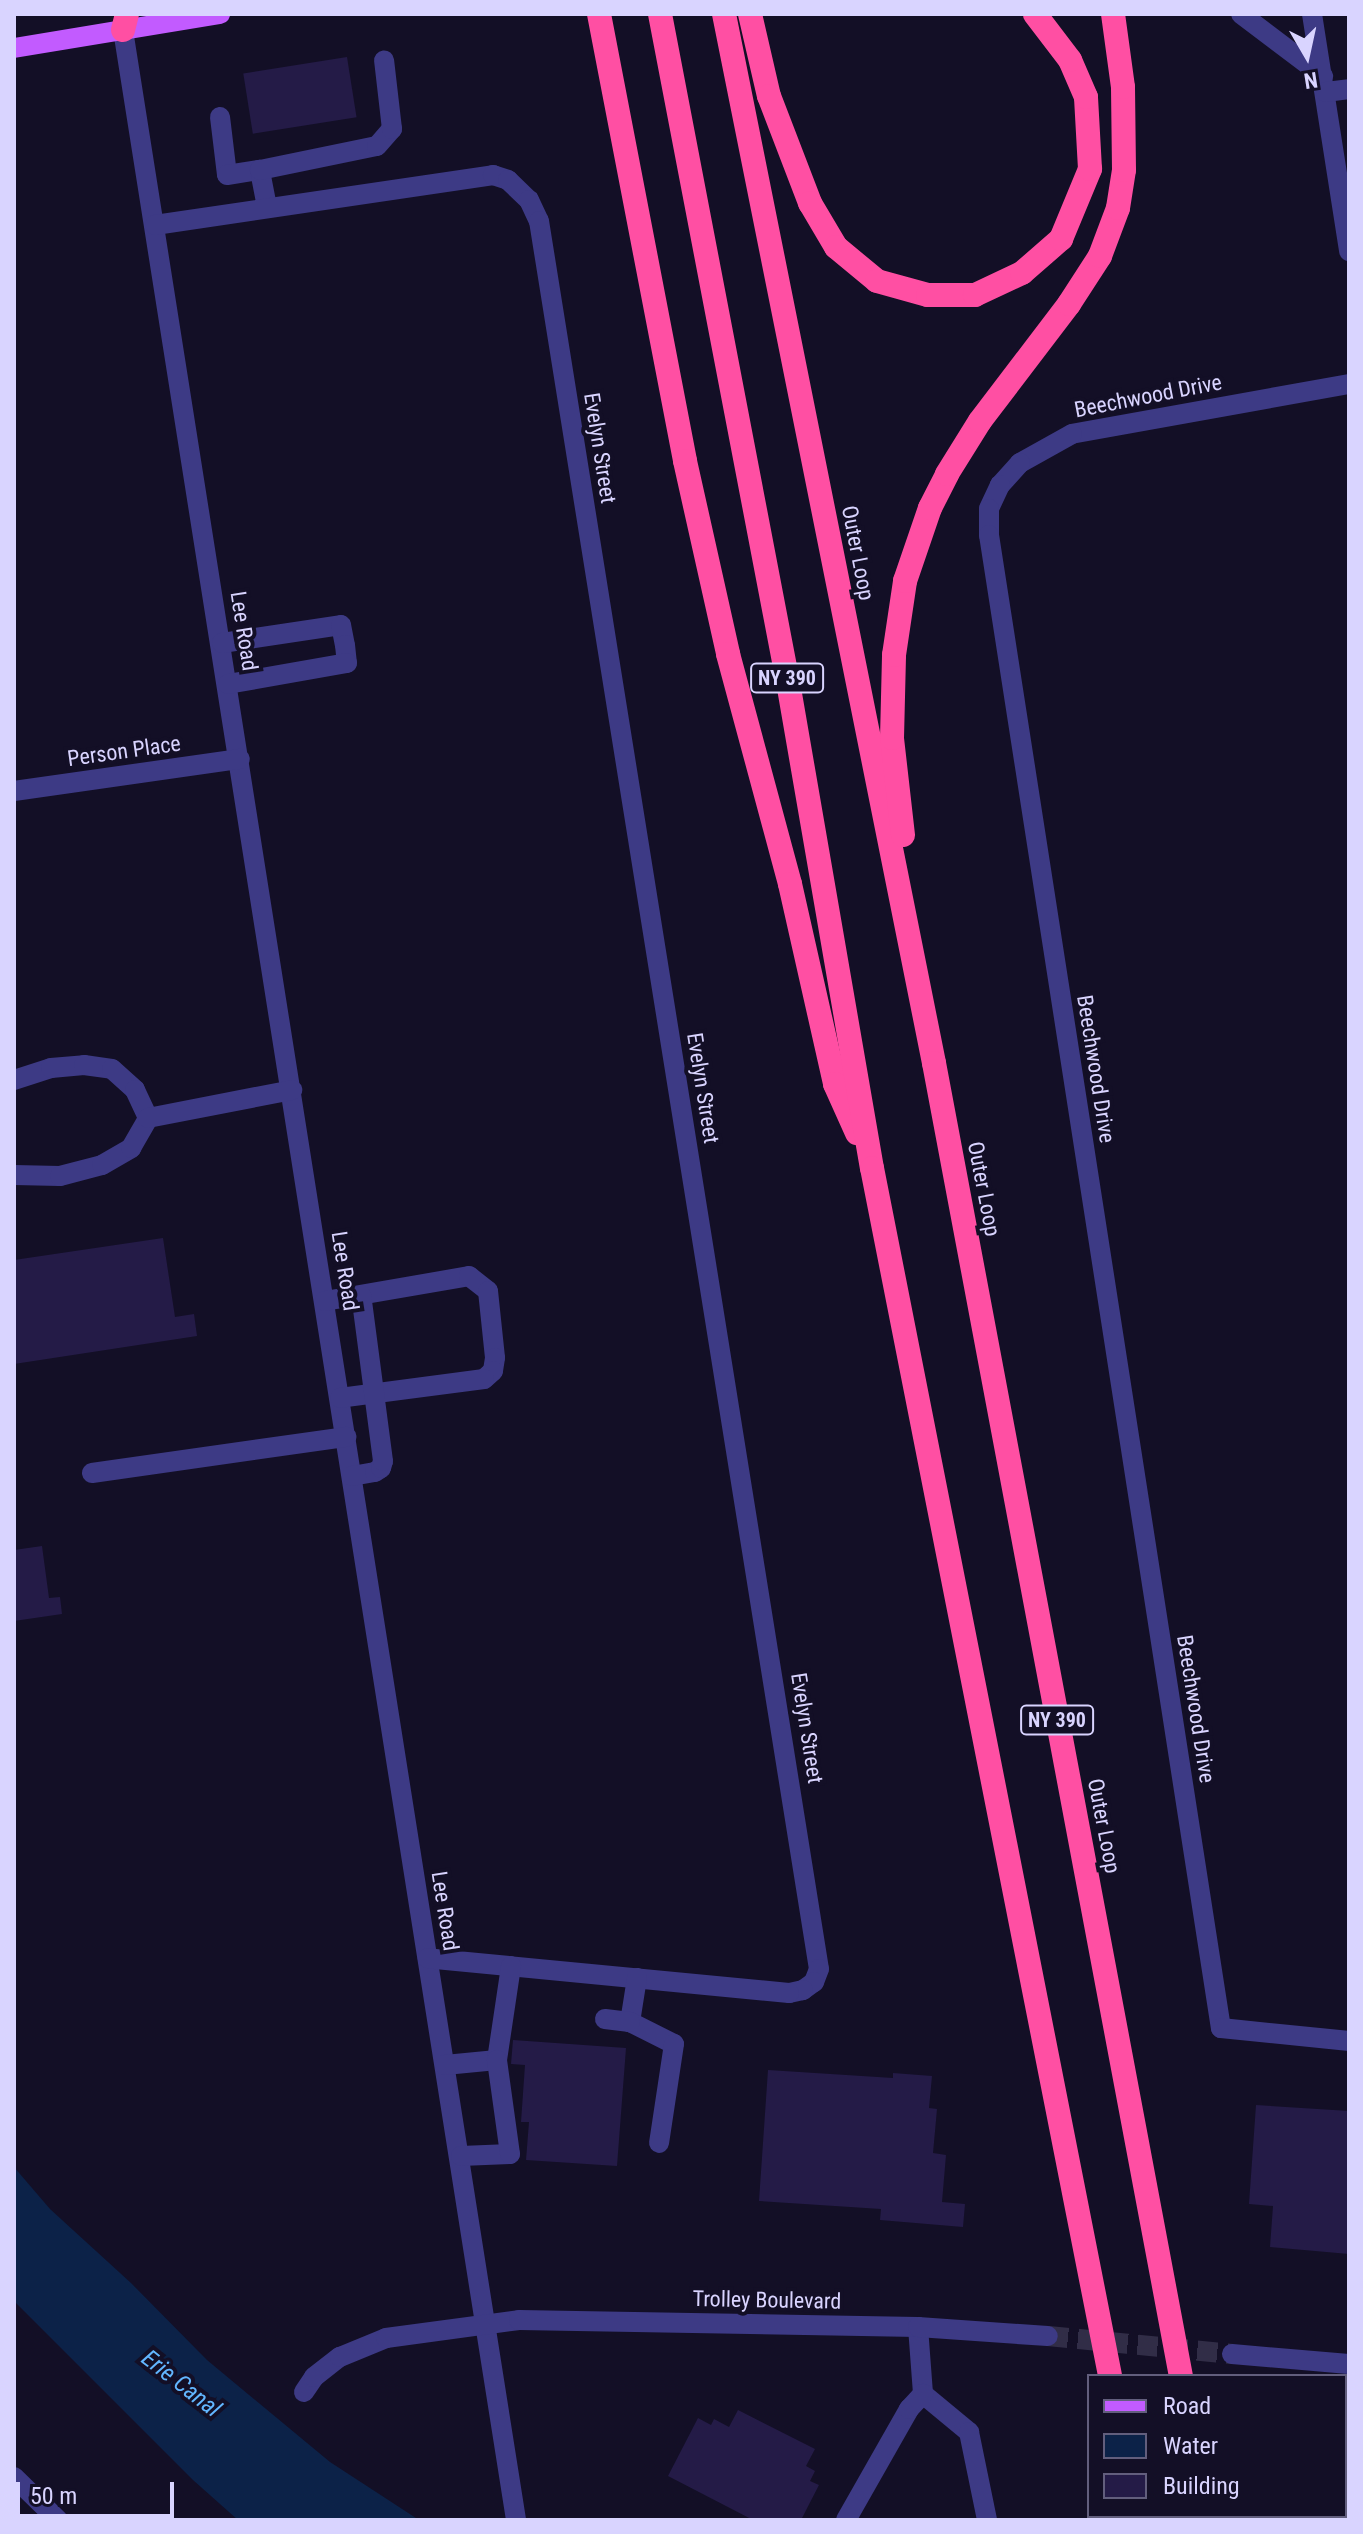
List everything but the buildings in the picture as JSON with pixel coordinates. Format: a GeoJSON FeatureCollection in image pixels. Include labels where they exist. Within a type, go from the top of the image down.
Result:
{"type":"FeatureCollection","features":[{"type":"Feature","properties":{"kind":"highway"},"geometry":{"type":"LineString","coordinates":[[599,14],[685,461],[728,654],[790,884],[835,1084],[872,1168]]}},
{"type":"Feature","properties":{"kind":"highway","name":"NY 390"},"geometry":{"type":"LineString","coordinates":[[660,14],[789,688],[872,1168],[1110,2374]]}},
{"type":"Feature","properties":{"kind":"highway","name":"Outer Loop"},"geometry":{"type":"LineString","coordinates":[[724,14],[934,1063],[1181,2374]]}},
{"type":"Feature","properties":{"kind":"highway"},"geometry":{"type":"LineString","coordinates":[[750,14],[769,96],[810,203],[836,247],[877,281],[928,295],[975,295],[1022,273],[1061,239],[1090,169],[1086,97],[1070,60],[1035,14]]}},
{"type":"Feature","properties":{"kind":"highway"},"geometry":{"type":"LineString","coordinates":[[934,1063],[892,738],[894,655],[901,604],[914,548],[947,474],[980,421],[1069,304],[1100,256],[1118,208],[1126,128],[1113,14]]}},
{"type":"Feature","properties":{"kind":"highway"},"geometry":{"type":"LineString","coordinates":[[752,158],[769,96]]}},
{"type":"Feature","properties":{"kind":"main road"},"geometry":{"type":"LineString","coordinates":[[14,48],[123,19],[220,14]]}},
{"type":"Feature","properties":{"kind":"street"},"geometry":{"type":"LineString","coordinates":[[1241,14],[1324,84],[1349,89]]}},
{"type":"Feature","properties":{"kind":"street"},"geometry":{"type":"LineString","coordinates":[[1312,14],[1349,251]]}},
{"type":"Feature","properties":{"kind":"street","name":"Lee Road"},"geometry":{"type":"LineString","coordinates":[[123,19],[516,2520]]}},
{"type":"Feature","properties":{"kind":"street"},"geometry":{"type":"LineString","coordinates":[[220,117],[227,175],[377,146],[392,129],[384,60]]}},
{"type":"Feature","properties":{"kind":"street"},"geometry":{"type":"LineString","coordinates":[[260,170],[267,207]]}},
{"type":"Feature","properties":{"kind":"street","name":"Evelyn Street"},"geometry":{"type":"LineString","coordinates":[[155,225],[493,175],[508,180],[529,200],[539,221],[819,1969],[814,1982],[803,1990],[789,1993],[428,1958]]}},
{"type":"Feature","properties":{"kind":"street","name":"Beechwood Drive"},"geometry":{"type":"LineString","coordinates":[[1349,384],[1072,434],[1020,463],[1000,485],[989,509],[991,551],[1221,2028],[1349,2041]]}},
{"type":"Feature","properties":{"kind":"street"},"geometry":{"type":"LineString","coordinates":[[222,643],[341,625],[347,663],[228,684]]}},
{"type":"Feature","properties":{"kind":"street","name":"Person Place"},"geometry":{"type":"LineString","coordinates":[[14,791],[240,759]]}},
{"type":"Feature","properties":{"kind":"street"},"geometry":{"type":"LineString","coordinates":[[14,1080],[51,1068],[84,1065],[112,1069],[135,1090],[148,1118]]}},
{"type":"Feature","properties":{"kind":"street"},"geometry":{"type":"LineString","coordinates":[[14,1175],[60,1176],[102,1165],[131,1148],[148,1118],[292,1090]]}},
{"type":"Feature","properties":{"kind":"street"},"geometry":{"type":"LineString","coordinates":[[325,1301],[469,1276],[488,1291],[493,1371],[484,1379],[340,1398]]}},
{"type":"Feature","properties":{"kind":"street"},"geometry":{"type":"LineString","coordinates":[[352,1476],[381,1468],[375,1393],[361,1295]]}},
{"type":"Feature","properties":{"kind":"street"},"geometry":{"type":"LineString","coordinates":[[92,1473],[346,1437]]}},
{"type":"Feature","properties":{"kind":"street"},"geometry":{"type":"LineString","coordinates":[[461,2156],[510,2154],[497,2060],[511,1966]]}},
{"type":"Feature","properties":{"kind":"street"},"geometry":{"type":"LineString","coordinates":[[630,2022],[637,1978]]}},
{"type":"Feature","properties":{"kind":"street"},"geometry":{"type":"LineString","coordinates":[[605,2019],[630,2022],[674,2044],[659,2143]]}},
{"type":"Feature","properties":{"kind":"street"},"geometry":{"type":"LineString","coordinates":[[445,2065],[497,2060]]}},
{"type":"Feature","properties":{"kind":"street","name":"Trolley Boulevard"},"geometry":{"type":"LineString","coordinates":[[304,2392],[314,2377],[340,2357],[386,2338],[485,2323],[547,2319],[918,2327],[1048,2336]]}},
{"type":"Feature","properties":{"kind":"street"},"geometry":{"type":"LineString","coordinates":[[918,2327],[923,2394],[969,2432],[987,2520]]}},
{"type":"Feature","properties":{"kind":"street"},"geometry":{"type":"LineString","coordinates":[[1232,2354],[1349,2364]]}},
{"type":"Feature","properties":{"kind":"street"},"geometry":{"type":"LineString","coordinates":[[846,2520],[909,2409],[923,2394]]}},
{"type":"Feature","properties":{"kind":"street"},"geometry":{"type":"LineString","coordinates":[[14,2477],[58,2520]]}},
{"type":"Feature","properties":{"kind":"water","name":"Erie Canal"},"geometry":{"type":"Polygon","coordinates":[[[14,2167],[50,2209],[131,2283],[207,2360],[330,2462],[419,2520],[238,2520],[193,2480],[14,2301],[14,2167]]]}},
{"type":"Feature","properties":{"kind":"tunnel"},"geometry":{"type":"LineString","coordinates":[[1048,2336],[1232,2354]]}}]}
